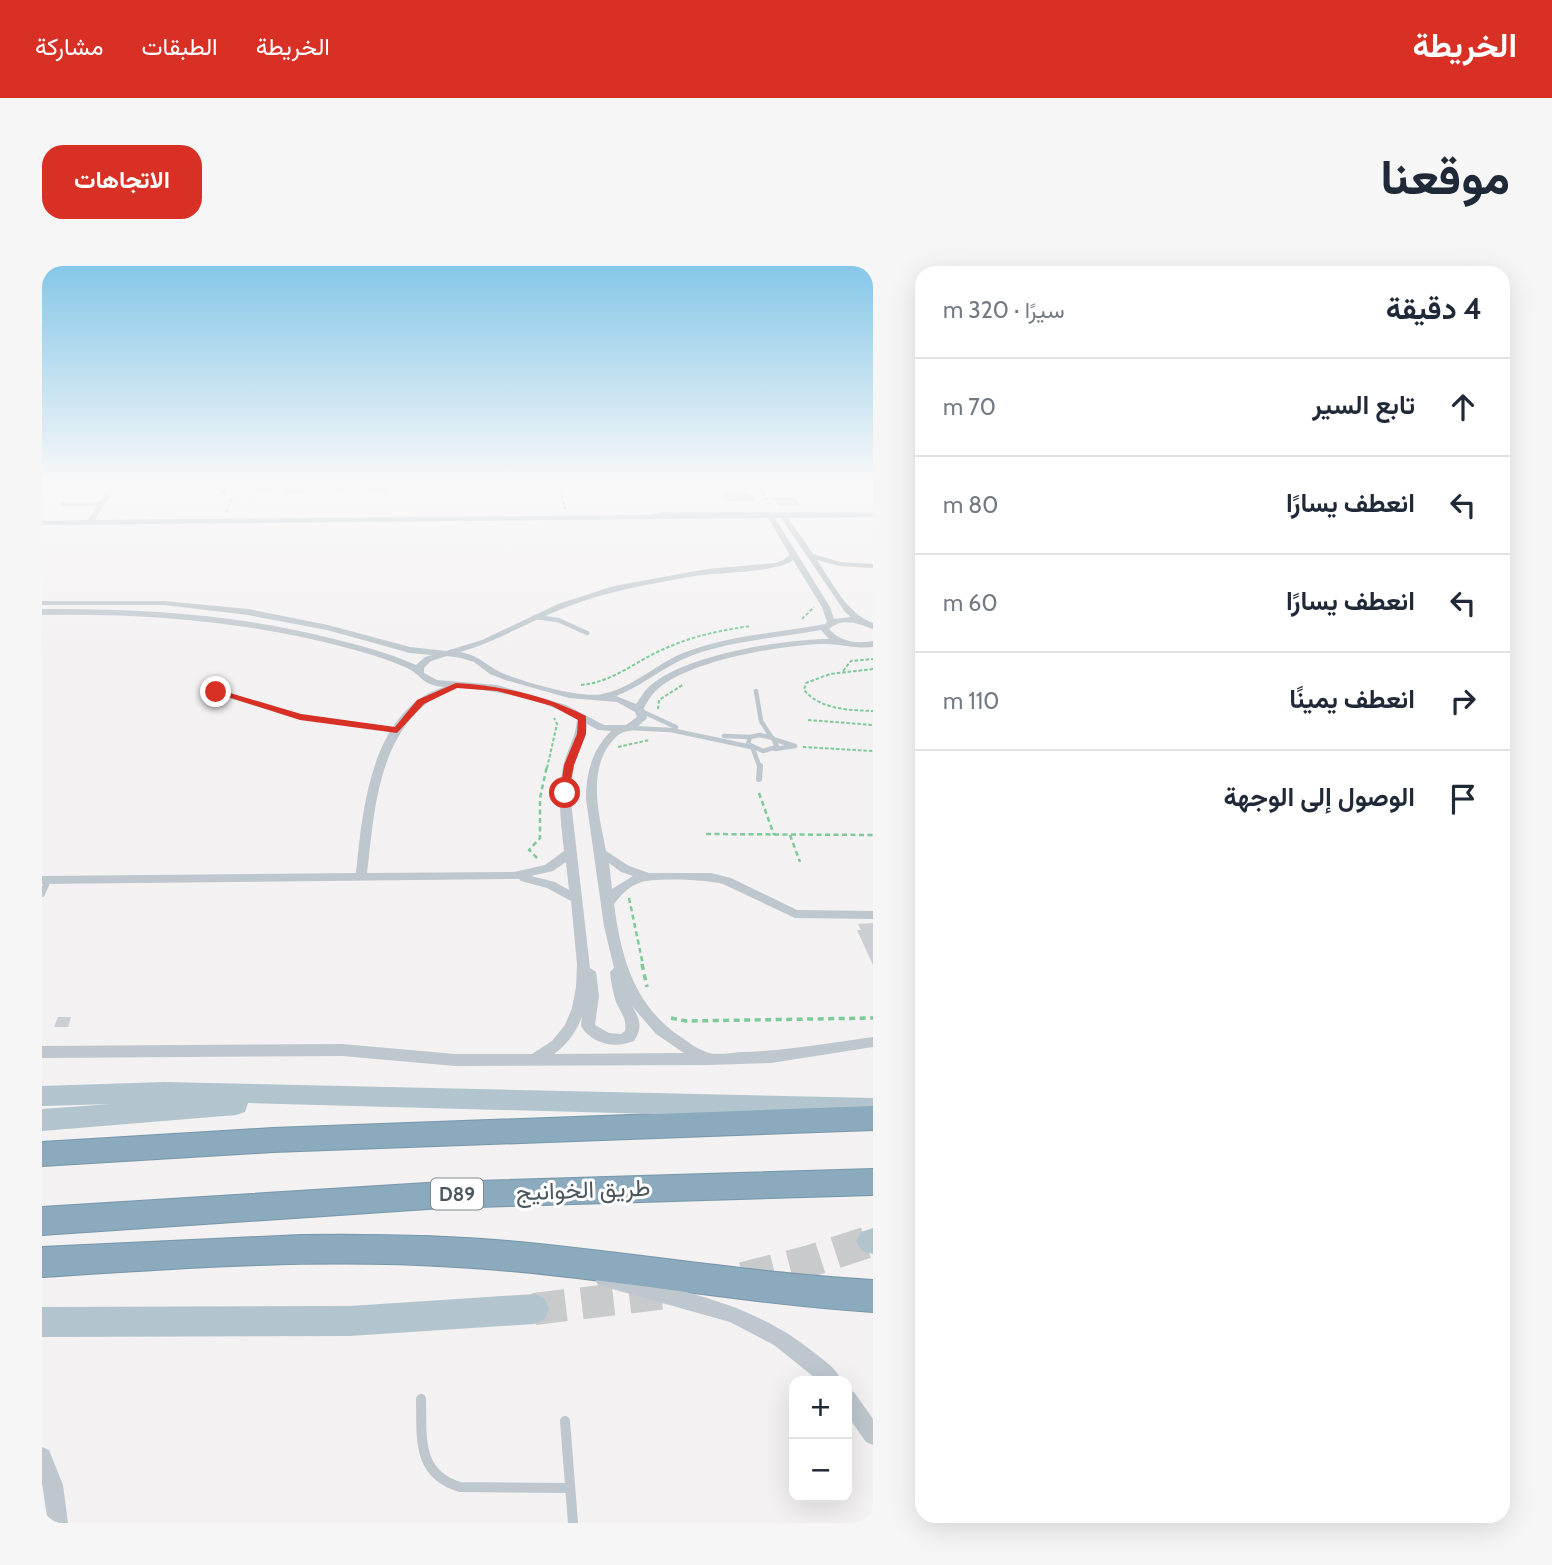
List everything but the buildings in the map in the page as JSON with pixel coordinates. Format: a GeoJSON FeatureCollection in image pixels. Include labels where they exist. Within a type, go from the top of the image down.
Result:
{"type":"FeatureCollection","features":[{"type":"Feature","properties":{"kind":"highway"},"geometry":{"type":"LineString","coordinates":[[42,1154],[273,1140],[873,1118]]}},
{"type":"Feature","properties":{"kind":"highway","name":"طريق الخوانيج"},"geometry":{"type":"LineString","coordinates":[[42,1221],[443,1195],[873,1182]]}},
{"type":"Feature","properties":{"kind":"highway"},"geometry":{"type":"LineString","coordinates":[[42,1262],[203,1253],[367,1249],[544,1258],[772,1288],[873,1296]]}},
{"type":"Feature","properties":{"kind":"main road"},"geometry":{"type":"LineString","coordinates":[[42,1096],[164,1092],[360,1098],[604,1100],[873,1109]]}},
{"type":"Feature","properties":{"kind":"main road"},"geometry":{"type":"LineString","coordinates":[[42,1119],[360,1098]]}},
{"type":"Feature","properties":{"kind":"main road"},"geometry":{"type":"LineString","coordinates":[[42,1322],[350,1321],[534,1309]]}},
{"type":"Feature","properties":{"kind":"street"},"geometry":{"type":"LineString","coordinates":[[786,544],[828,611],[827,634],[839,641],[855,645],[873,644]]}},
{"type":"Feature","properties":{"kind":"street"},"geometry":{"type":"LineString","coordinates":[[803,544],[848,610],[869,624]]}},
{"type":"Feature","properties":{"kind":"street"},"geometry":{"type":"LineString","coordinates":[[414,707],[422,663],[494,638],[536,617],[589,597],[646,582],[707,571],[771,566],[786,562],[793,556]]}},
{"type":"Feature","properties":{"kind":"street"},"geometry":{"type":"LineString","coordinates":[[812,556],[845,565],[873,566]]}},
{"type":"Feature","properties":{"kind":"street"},"geometry":{"type":"LineString","coordinates":[[825,575],[830,568],[845,565]]}},
{"type":"Feature","properties":{"kind":"street"},"geometry":{"type":"LineString","coordinates":[[771,566],[806,575]]}},
{"type":"Feature","properties":{"kind":"street"},"geometry":{"type":"LineString","coordinates":[[42,603],[164,603],[228,609],[304,623],[410,650],[471,657],[500,676],[569,695],[619,698],[640,709]]}},
{"type":"Feature","properties":{"kind":"street"},"geometry":{"type":"LineString","coordinates":[[42,612],[157,612],[219,618],[334,642],[396,660],[435,684],[497,688],[563,707],[602,728],[624,729]]}},
{"type":"Feature","properties":{"kind":"street"},"geometry":{"type":"LineString","coordinates":[[601,698],[620,691],[663,665],[711,646],[844,620],[869,624]]}},
{"type":"Feature","properties":{"kind":"street"},"geometry":{"type":"LineString","coordinates":[[482,664],[483,653],[494,638]]}},
{"type":"Feature","properties":{"kind":"street"},"geometry":{"type":"LineString","coordinates":[[582,718],[582,734],[566,778],[570,853],[592,996],[588,1026],[592,1033],[610,1041],[628,1036],[633,1031],[634,1023],[620,994],[618,962],[592,793],[594,768],[604,744],[639,722],[642,718],[640,709],[643,698],[652,690],[709,661],[778,644],[839,641]]}},
{"type":"Feature","properties":{"kind":"street"},"geometry":{"type":"LineString","coordinates":[[361,878],[372,793],[382,760],[397,730],[414,707],[428,697],[456,685]]}},
{"type":"Feature","properties":{"kind":"street"},"geometry":{"type":"LineString","coordinates":[[45,880],[514,876],[549,868],[570,853]]}},
{"type":"Feature","properties":{"kind":"street"},"geometry":{"type":"LineString","coordinates":[[601,853],[625,869],[649,877],[719,878],[795,914],[873,915]]}},
{"type":"Feature","properties":{"kind":"street"},"geometry":{"type":"LineString","coordinates":[[514,876],[551,885],[576,899]]}},
{"type":"Feature","properties":{"kind":"street"},"geometry":{"type":"LineString","coordinates":[[609,902],[626,884],[649,877]]}},
{"type":"Feature","properties":{"kind":"street"},"geometry":{"type":"LineString","coordinates":[[534,1060],[558,1045],[572,1025],[580,1000],[585,962]]}},
{"type":"Feature","properties":{"kind":"street"},"geometry":{"type":"LineString","coordinates":[[618,962],[630,991],[651,1020],[670,1038],[708,1059]]}},
{"type":"Feature","properties":{"kind":"street"},"geometry":{"type":"LineString","coordinates":[[42,1052],[342,1050],[455,1060],[708,1059],[771,1057],[873,1042]]}},
{"type":"Feature","properties":{"kind":"street"},"geometry":{"type":"LineString","coordinates":[[544,1258],[616,1282],[691,1299],[739,1315],[785,1340],[826,1376]]}},
{"type":"Feature","properties":{"kind":"street"},"geometry":{"type":"LineString","coordinates":[[852,1406],[873,1435]]}},
{"type":"Feature","properties":{"kind":"street"},"geometry":{"type":"LineString","coordinates":[[42,1457],[53,1485],[58,1523]]}},
{"type":"Feature","properties":{"kind":"lane"},"geometry":{"type":"LineString","coordinates":[[536,617],[561,621],[587,633]]}},
{"type":"Feature","properties":{"kind":"lane"},"geometry":{"type":"LineString","coordinates":[[756,691],[761,721],[778,743],[760,765]]}},
{"type":"Feature","properties":{"kind":"lane"},"geometry":{"type":"LineString","coordinates":[[216,692],[300,717],[397,730]]}},
{"type":"Feature","properties":{"kind":"lane"},"geometry":{"type":"LineString","coordinates":[[640,709],[658,721],[752,747],[774,749],[794,746]]}},
{"type":"Feature","properties":{"kind":"lane"},"geometry":{"type":"LineString","coordinates":[[759,779],[760,765],[747,742],[761,721]]}},
{"type":"Feature","properties":{"kind":"lane"},"geometry":{"type":"LineString","coordinates":[[624,729],[654,728],[700,734],[751,736],[774,739],[794,746]]}},
{"type":"Feature","properties":{"kind":"lane"},"geometry":{"type":"LineString","coordinates":[[42,894],[45,880]]}},
{"type":"Feature","properties":{"kind":"lane"},"geometry":{"type":"LineString","coordinates":[[421,1399],[425,1455],[428,1468],[436,1479],[447,1485],[460,1487],[570,1488]]}},
{"type":"Feature","properties":{"kind":"lane"},"geometry":{"type":"LineString","coordinates":[[565,1421],[573,1523]]}},
{"type":"Feature","properties":{"kind":"path"},"geometry":{"type":"LineString","coordinates":[[842,672],[851,662],[873,659]]}},
{"type":"Feature","properties":{"kind":"path"},"geometry":{"type":"LineString","coordinates":[[873,669],[842,672],[809,681],[804,686],[806,693],[825,705],[873,711]]}},
{"type":"Feature","properties":{"kind":"path"},"geometry":{"type":"LineString","coordinates":[[658,721],[666,716],[657,707],[660,700],[689,681]]}},
{"type":"Feature","properties":{"kind":"path"},"geometry":{"type":"LineString","coordinates":[[808,720],[873,725]]}},
{"type":"Feature","properties":{"kind":"path"},"geometry":{"type":"LineString","coordinates":[[604,744],[622,748],[656,737],[654,728]]}},
{"type":"Feature","properties":{"kind":"path"},"geometry":{"type":"LineString","coordinates":[[794,746],[873,751]]}},
{"type":"Feature","properties":{"kind":"path"},"geometry":{"type":"LineString","coordinates":[[759,793],[774,835]]}},
{"type":"Feature","properties":{"kind":"path"},"geometry":{"type":"LineString","coordinates":[[706,835],[873,835]]}},
{"type":"Feature","properties":{"kind":"path"},"geometry":{"type":"LineString","coordinates":[[790,835],[800,862]]}},
{"type":"Feature","properties":{"kind":"path"},"geometry":{"type":"LineString","coordinates":[[626,884],[649,996]]}},
{"type":"Feature","properties":{"kind":"path"},"geometry":{"type":"LineString","coordinates":[[663,1015],[686,1021],[873,1018]]}},
{"type":"Feature","properties":{"kind":"tunnel"},"geometry":{"type":"LineString","coordinates":[[743,1278],[810,1261],[871,1241]]}},
{"type":"Feature","properties":{"kind":"tunnel"},"geometry":{"type":"LineString","coordinates":[[534,1309],[667,1293]]}},
{"type":"Feature","properties":{"kind":"route"},"geometry":{"type":"LineString","coordinates":[[216,692],[300,717],[397,730],[420,702],[436,692],[456,685],[497,688],[555,704],[582,718],[582,734],[573,751],[565,793]]}}]}
